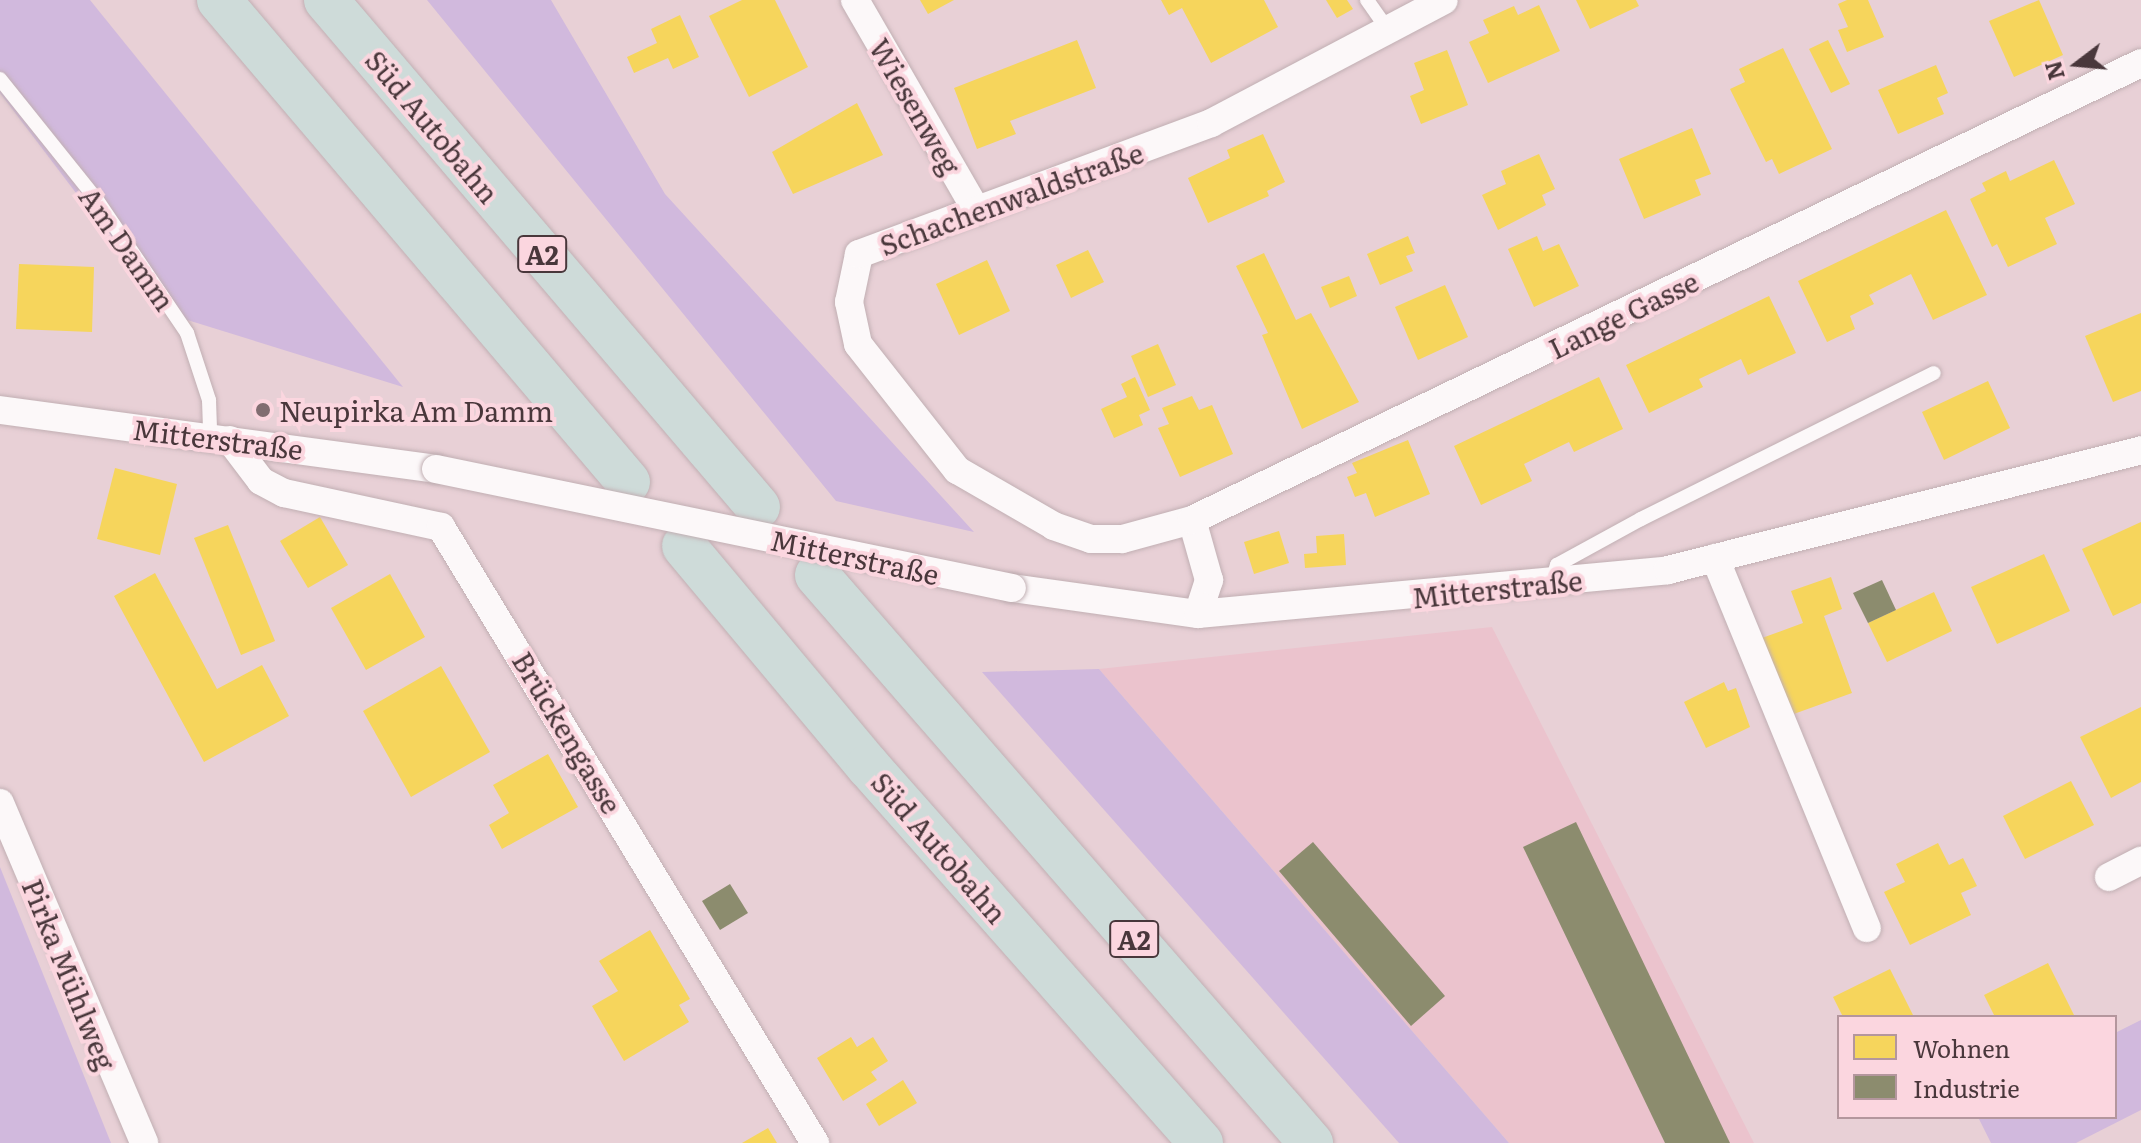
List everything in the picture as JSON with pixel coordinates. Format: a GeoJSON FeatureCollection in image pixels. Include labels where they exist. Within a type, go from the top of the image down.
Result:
{"type":"FeatureCollection","features":[{"type":"Feature","properties":{"kind":"highway"},"geometry":{"type":"LineString","coordinates":[[219,0],[628,482]]}},
{"type":"Feature","properties":{"kind":"highway","name":"Süd Autobahn"},"geometry":{"type":"LineString","coordinates":[[326,0],[758,507]]}},
{"type":"Feature","properties":{"kind":"highway","name":"Süd Autobahn"},"geometry":{"type":"LineString","coordinates":[[684,546],[868,766],[1201,1143]]}},
{"type":"Feature","properties":{"kind":"highway","name":"A2"},"geometry":{"type":"LineString","coordinates":[[817,575],[1311,1143]]}},
{"type":"Feature","properties":{"kind":"street","name":"Wiesenweg"},"geometry":{"type":"LineString","coordinates":[[855,0],[977,211]]}},
{"type":"Feature","properties":{"kind":"street","name":"Schachenwaldstraße"},"geometry":{"type":"LineString","coordinates":[[1192,520],[1122,539],[1091,539],[1054,526],[957,470],[858,344],[849,302],[859,254],[1211,123],[1444,0]]}},
{"type":"Feature","properties":{"kind":"street","name":"Lange Gasse"},"geometry":{"type":"LineString","coordinates":[[1192,520],[2141,63]]}},
{"type":"Feature","properties":{"kind":"street","name":"Mitterstraße"},"geometry":{"type":"LineString","coordinates":[[0,410],[436,469],[1012,588],[1198,614],[1668,570],[2141,450]]}},
{"type":"Feature","properties":{"kind":"street","name":"Brückengasse"},"geometry":{"type":"LineString","coordinates":[[220,439],[261,481],[284,493],[441,527],[815,1143]]}},
{"type":"Feature","properties":{"kind":"street"},"geometry":{"type":"LineString","coordinates":[[1192,520],[1209,580],[1198,614]]}},
{"type":"Feature","properties":{"kind":"street"},"geometry":{"type":"LineString","coordinates":[[1715,558],[1867,928]]}},
{"type":"Feature","properties":{"kind":"street","name":"Pirka Mühlweg"},"geometry":{"type":"LineString","coordinates":[[0,803],[144,1143]]}},
{"type":"Feature","properties":{"kind":"street"},"geometry":{"type":"LineString","coordinates":[[2109,877],[2141,861]]}},
{"type":"Feature","properties":{"kind":"lane"},"geometry":{"type":"LineString","coordinates":[[1367,0],[1388,30]]}},
{"type":"Feature","properties":{"kind":"lane","name":"Am Damm"},"geometry":{"type":"LineString","coordinates":[[0,79],[97,200],[187,333],[220,439]]}},
{"type":"Feature","properties":{"kind":"lane"},"geometry":{"type":"LineString","coordinates":[[1551,582],[1557,565],[1627,526],[1934,373]]}},
{"type":"Feature","properties":{"kind":"shaded area"},"geometry":{"type":"Polygon","coordinates":[[[0,0],[90,0],[403,387],[168,314],[0,93],[0,0]]]}},
{"type":"Feature","properties":{"kind":"shaded area"},"geometry":{"type":"Polygon","coordinates":[[[427,0],[551,0],[665,194],[974,532],[836,501],[427,0]]]}},
{"type":"Feature","properties":{"kind":"shaded area"},"geometry":{"type":"Polygon","coordinates":[[[1492,627],[1754,1143],[1509,1143],[1099,669],[1492,627]]]}},
{"type":"Feature","properties":{"kind":"shaded area"},"geometry":{"type":"Polygon","coordinates":[[[1099,669],[1509,1143],[1399,1143],[982,672],[1099,669]]]}},
{"type":"Feature","properties":{"kind":"shaded area"},"geometry":{"type":"Polygon","coordinates":[[[0,867],[111,1143],[0,1143],[0,867]]]}},
{"type":"Feature","properties":{"kind":"shaded area"},"geometry":{"type":"Polygon","coordinates":[[[2141,1020],[2141,1110],[2076,1143],[1991,1143],[1979,1119],[2117,1119],[2117,1032],[2141,1020]]]}},
{"type":"Feature","properties":{"kind":"building: Wohnen"},"geometry":{"type":"Polygon","coordinates":[[[742,0],[775,0],[808,67],[749,97],[709,16],[742,0]]]}},
{"type":"Feature","properties":{"kind":"building: Wohnen"},"geometry":{"type":"Polygon","coordinates":[[[920,0],[954,0],[928,14],[920,0]]]}},
{"type":"Feature","properties":{"kind":"building: Wohnen"},"geometry":{"type":"Polygon","coordinates":[[[1161,0],[1264,0],[1278,27],[1211,63],[1182,8],[1169,15],[1161,0]]]}},
{"type":"Feature","properties":{"kind":"building: Wohnen"},"geometry":{"type":"Polygon","coordinates":[[[1326,0],[1347,0],[1353,9],[1337,18],[1326,0]]]}},
{"type":"Feature","properties":{"kind":"building: Wohnen"},"geometry":{"type":"Polygon","coordinates":[[[1576,0],[1636,0],[1639,6],[1590,29],[1576,0]]]}},
{"type":"Feature","properties":{"kind":"building: Wohnen"},"geometry":{"type":"Polygon","coordinates":[[[1847,0],[1868,0],[1884,37],[1847,52],[1838,30],[1848,27],[1838,4],[1847,0]]]}},
{"type":"Feature","properties":{"kind":"building: Wohnen"},"geometry":{"type":"Polygon","coordinates":[[[2039,0],[2063,55],[2014,77],[1989,21],[2039,0]]]}},
{"type":"Feature","properties":{"kind":"building: Wohnen"},"geometry":{"type":"Polygon","coordinates":[[[1539,5],[1560,51],[1488,83],[1469,42],[1489,33],[1483,20],[1514,6],[1518,15],[1539,5]]]}},
{"type":"Feature","properties":{"kind":"building: Wohnen"},"geometry":{"type":"Polygon","coordinates":[[[680,15],[699,57],[673,69],[668,58],[634,73],[627,57],[657,43],[651,29],[680,15]]]}},
{"type":"Feature","properties":{"kind":"building: Wohnen"},"geometry":{"type":"Polygon","coordinates":[[[1077,40],[1096,88],[1010,121],[1016,134],[977,149],[954,88],[1077,40]]]}},
{"type":"Feature","properties":{"kind":"building: Wohnen"},"geometry":{"type":"Polygon","coordinates":[[[1828,40],[1850,84],[1831,93],[1809,49],[1828,40]]]}},
{"type":"Feature","properties":{"kind":"building: Wohnen"},"geometry":{"type":"Polygon","coordinates":[[[1783,48],[1832,149],[1779,174],[1772,159],[1766,162],[1730,89],[1745,82],[1739,69],[1783,48]]]}},
{"type":"Feature","properties":{"kind":"building: Wohnen"},"geometry":{"type":"Polygon","coordinates":[[[1447,50],[1468,105],[1421,124],[1410,96],[1424,90],[1414,63],[1447,50]]]}},
{"type":"Feature","properties":{"kind":"building: Wohnen"},"geometry":{"type":"Polygon","coordinates":[[[1936,65],[1948,93],[1937,98],[1944,114],[1898,134],[1878,90],[1936,65]]]}},
{"type":"Feature","properties":{"kind":"building: Wohnen"},"geometry":{"type":"Polygon","coordinates":[[[857,103],[883,155],[793,194],[772,152],[857,103]]]}},
{"type":"Feature","properties":{"kind":"building: Wohnen"},"geometry":{"type":"Polygon","coordinates":[[[1692,128],[1711,174],[1695,180],[1701,195],[1644,219],[1619,159],[1692,128]]]}},
{"type":"Feature","properties":{"kind":"building: Wohnen"},"geometry":{"type":"Polygon","coordinates":[[[1263,134],[1285,182],[1267,191],[1269,196],[1208,223],[1188,178],[1230,158],[1227,150],[1263,134]]]}},
{"type":"Feature","properties":{"kind":"building: Wohnen"},"geometry":{"type":"Polygon","coordinates":[[[1539,154],[1555,189],[1542,195],[1546,205],[1498,230],[1482,195],[1506,184],[1501,171],[1539,154]]]}},
{"type":"Feature","properties":{"kind":"building: Wohnen"},"geometry":{"type":"Polygon","coordinates":[[[2054,160],[2075,204],[2045,218],[2057,244],[2008,267],[1997,244],[1992,247],[1970,199],[1986,191],[1982,183],[2006,171],[2010,181],[2054,160]]]}},
{"type":"Feature","properties":{"kind":"building: Wohnen"},"geometry":{"type":"Polygon","coordinates":[[[1946,210],[1987,295],[1933,320],[1911,274],[1869,295],[1874,304],[1850,316],[1855,329],[1827,342],[1798,281],[1946,210]]]}},
{"type":"Feature","properties":{"kind":"building: Wohnen"},"geometry":{"type":"Polygon","coordinates":[[[1408,236],[1415,253],[1406,256],[1413,271],[1380,285],[1367,254],[1408,236]]]}},
{"type":"Feature","properties":{"kind":"building: Wohnen"},"geometry":{"type":"Polygon","coordinates":[[[1537,236],[1543,251],[1559,244],[1579,286],[1534,307],[1508,249],[1537,236]]]}},
{"type":"Feature","properties":{"kind":"building: Wohnen"},"geometry":{"type":"Polygon","coordinates":[[[1088,250],[1104,282],[1071,298],[1056,265],[1088,250]]]}},
{"type":"Feature","properties":{"kind":"building: Wohnen"},"geometry":{"type":"Polygon","coordinates":[[[1264,253],[1296,320],[1311,313],[1359,402],[1302,429],[1262,335],[1268,333],[1236,266],[1264,253]]]}},
{"type":"Feature","properties":{"kind":"building: Wohnen"},"geometry":{"type":"Polygon","coordinates":[[[987,260],[1010,311],[959,335],[936,284],[987,260]]]}},
{"type":"Feature","properties":{"kind":"building: Wohnen"},"geometry":{"type":"Polygon","coordinates":[[[19,264],[94,267],[92,332],[16,329],[19,264]]]}},
{"type":"Feature","properties":{"kind":"building: Wohnen"},"geometry":{"type":"Polygon","coordinates":[[[1349,276],[1357,296],[1330,308],[1321,287],[1349,276]]]}},
{"type":"Feature","properties":{"kind":"building: Wohnen"},"geometry":{"type":"Polygon","coordinates":[[[1445,285],[1468,337],[1418,360],[1395,307],[1445,285]]]}},
{"type":"Feature","properties":{"kind":"building: Wohnen"},"geometry":{"type":"Polygon","coordinates":[[[1769,296],[1796,353],[1748,375],[1741,359],[1699,379],[1703,387],[1649,413],[1626,365],[1769,296]]]}},
{"type":"Feature","properties":{"kind":"building: Wohnen"},"geometry":{"type":"Polygon","coordinates":[[[2141,313],[2141,391],[2113,402],[2085,336],[2141,313]]]}},
{"type":"Feature","properties":{"kind":"building: Wohnen"},"geometry":{"type":"Polygon","coordinates":[[[1158,344],[1176,385],[1148,397],[1131,356],[1158,344]]]}},
{"type":"Feature","properties":{"kind":"building: Wohnen"},"geometry":{"type":"Polygon","coordinates":[[[1135,377],[1150,410],[1139,415],[1143,425],[1114,438],[1101,409],[1127,397],[1121,384],[1135,377]]]}},
{"type":"Feature","properties":{"kind":"building: Wohnen"},"geometry":{"type":"Polygon","coordinates":[[[1599,377],[1623,429],[1574,452],[1569,442],[1524,464],[1532,481],[1481,505],[1454,446],[1599,377]]]}},
{"type":"Feature","properties":{"kind":"building: Wohnen"},"geometry":{"type":"Polygon","coordinates":[[[1988,381],[2010,428],[1944,460],[1922,412],[1988,381]]]}},
{"type":"Feature","properties":{"kind":"building: Wohnen"},"geometry":{"type":"Polygon","coordinates":[[[1192,396],[1199,410],[1212,405],[1233,454],[1180,477],[1158,428],[1169,424],[1162,408],[1192,396]]]}},
{"type":"Feature","properties":{"kind":"building: Wohnen"},"geometry":{"type":"Polygon","coordinates":[[[1408,440],[1430,494],[1375,517],[1366,493],[1355,497],[1347,477],[1357,473],[1352,463],[1408,440]]]}},
{"type":"Feature","properties":{"kind":"building: Wohnen"},"geometry":{"type":"Polygon","coordinates":[[[115,468],[177,484],[160,555],[97,539],[115,468]]]}},
{"type":"Feature","properties":{"kind":"building: Wohnen"},"geometry":{"type":"Polygon","coordinates":[[[320,517],[348,565],[308,588],[280,541],[320,517]]]}},
{"type":"Feature","properties":{"kind":"building: Wohnen"},"geometry":{"type":"Polygon","coordinates":[[[2141,522],[2141,603],[2113,616],[2082,549],[2141,522]]]}},
{"type":"Feature","properties":{"kind":"building: Wohnen"},"geometry":{"type":"Polygon","coordinates":[[[228,525],[275,641],[241,655],[194,538],[228,525]]]}},
{"type":"Feature","properties":{"kind":"building: Wohnen"},"geometry":{"type":"Polygon","coordinates":[[[1279,531],[1289,563],[1254,574],[1244,542],[1279,531]]]}},
{"type":"Feature","properties":{"kind":"building: Wohnen"},"geometry":{"type":"Polygon","coordinates":[[[1344,534],[1346,565],[1305,568],[1304,554],[1317,553],[1316,536],[1344,534]]]}},
{"type":"Feature","properties":{"kind":"building: Wohnen"},"geometry":{"type":"Polygon","coordinates":[[[2044,554],[2070,611],[1997,644],[1971,587],[2044,554]]]}},
{"type":"Feature","properties":{"kind":"building: Wohnen"},"geometry":{"type":"Polygon","coordinates":[[[155,573],[217,689],[262,665],[289,716],[204,762],[114,596],[155,573]]]}},
{"type":"Feature","properties":{"kind":"building: Wohnen"},"geometry":{"type":"Polygon","coordinates":[[[390,574],[425,637],[366,670],[331,608],[390,574]]]}},
{"type":"Feature","properties":{"kind":"building: Wohnen"},"geometry":{"type":"Polygon","coordinates":[[[1831,577],[1842,609],[1824,616],[1852,693],[1791,715],[1762,638],[1803,623],[1791,591],[1831,577]]]}},
{"type":"Feature","properties":{"kind":"building: Wohnen"},"geometry":{"type":"Polygon","coordinates":[[[1934,592],[1952,631],[1887,662],[1868,623],[1934,592]]]}},
{"type":"Feature","properties":{"kind":"building: Wohnen"},"geometry":{"type":"Polygon","coordinates":[[[441,666],[490,752],[411,797],[363,711],[441,666]]]}},
{"type":"Feature","properties":{"kind":"building: Wohnen"},"geometry":{"type":"Polygon","coordinates":[[[1724,682],[1728,691],[1736,688],[1750,727],[1706,748],[1684,702],[1724,682]]]}},
{"type":"Feature","properties":{"kind":"building: Wohnen"},"geometry":{"type":"Polygon","coordinates":[[[2141,707],[2141,782],[2111,798],[2080,737],[2141,707]]]}},
{"type":"Feature","properties":{"kind":"building: Wohnen"},"geometry":{"type":"Polygon","coordinates":[[[548,754],[578,807],[502,849],[489,825],[509,813],[493,785],[548,754]]]}},
{"type":"Feature","properties":{"kind":"building: Wohnen"},"geometry":{"type":"Polygon","coordinates":[[[2071,781],[2094,825],[2025,859],[2003,816],[2071,781]]]}},
{"type":"Feature","properties":{"kind":"building: Wohnen"},"geometry":{"type":"Polygon","coordinates":[[[1938,843],[1949,865],[1963,858],[1977,886],[1961,893],[1971,915],[1910,945],[1884,892],[1905,882],[1896,864],[1938,843]]]}},
{"type":"Feature","properties":{"kind":"building: Wohnen"},"geometry":{"type":"Polygon","coordinates":[[[650,930],[690,999],[679,1005],[689,1022],[624,1061],[592,1006],[618,991],[599,961],[650,930]]]}},
{"type":"Feature","properties":{"kind":"building: Wohnen"},"geometry":{"type":"Polygon","coordinates":[[[2048,963],[2074,1015],[1994,1015],[1984,995],[2048,963]]]}},
{"type":"Feature","properties":{"kind":"building: Wohnen"},"geometry":{"type":"Polygon","coordinates":[[[1890,969],[1913,1015],[1842,1015],[1833,997],[1890,969]]]}},
{"type":"Feature","properties":{"kind":"building: Wohnen"},"geometry":{"type":"Polygon","coordinates":[[[851,1037],[857,1047],[873,1037],[888,1061],[871,1072],[877,1080],[843,1101],[817,1058],[851,1037]]]}},
{"type":"Feature","properties":{"kind":"building: Wohnen"},"geometry":{"type":"Polygon","coordinates":[[[903,1080],[917,1103],[879,1126],[866,1104],[903,1080]]]}},
{"type":"Feature","properties":{"kind":"building: Wohnen"},"geometry":{"type":"Polygon","coordinates":[[[768,1128],[777,1143],[742,1143],[768,1128]]]}},
{"type":"Feature","properties":{"kind":"building: Industrie"},"geometry":{"type":"Polygon","coordinates":[[[1882,580],[1896,610],[1868,623],[1853,593],[1882,580]]]}},
{"type":"Feature","properties":{"kind":"building: Industrie"},"geometry":{"type":"Polygon","coordinates":[[[1576,822],[1730,1143],[1665,1143],[1523,847],[1576,822]]]}},
{"type":"Feature","properties":{"kind":"building: Industrie"},"geometry":{"type":"Polygon","coordinates":[[[1313,842],[1445,996],[1411,1026],[1279,871],[1313,842]]]}},
{"type":"Feature","properties":{"kind":"building: Industrie"},"geometry":{"type":"Polygon","coordinates":[[[730,884],[748,913],[720,930],[702,901],[730,884]]]}},
{"type":"Feature","properties":{"kind":"place","name":"Neupirka Am Damm"},"geometry":{"type":"Point","coordinates":[263,410]}}]}
